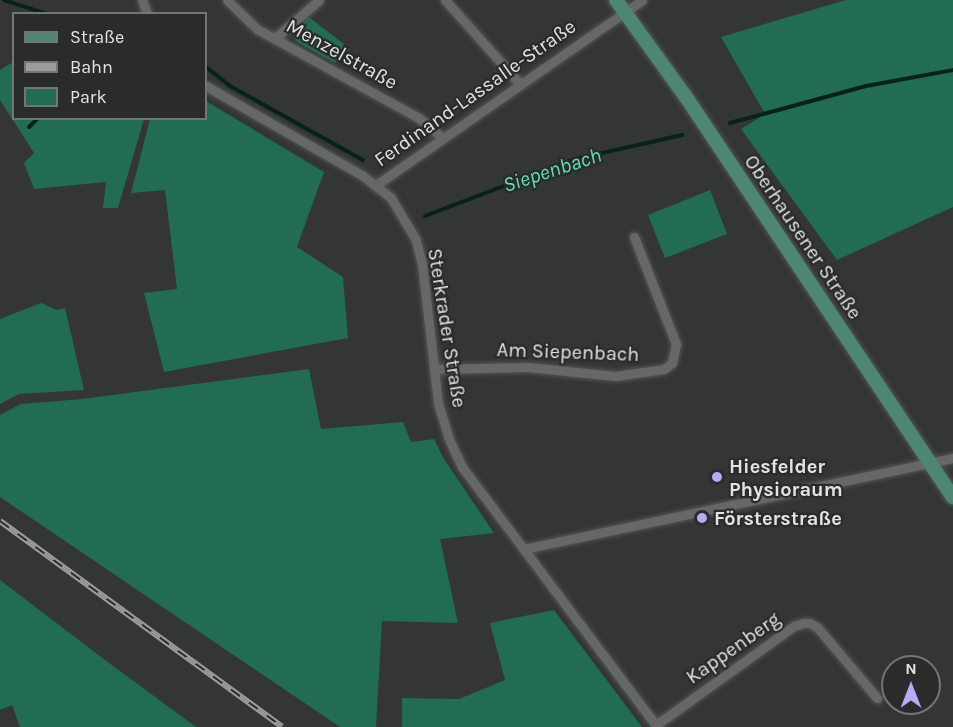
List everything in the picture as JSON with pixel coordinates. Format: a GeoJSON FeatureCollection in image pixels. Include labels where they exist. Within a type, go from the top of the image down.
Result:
{"type":"FeatureCollection","features":[{"type":"Feature","properties":{"kind":"main road","name":"Oberhausener Straße"},"geometry":{"type":"LineString","coordinates":[[620,5],[693,107],[953,497]]}},
{"type":"Feature","properties":{"kind":"street","name":"Menzelstraße"},"geometry":{"type":"LineString","coordinates":[[227,0],[250,24],[419,118],[443,138]]}},
{"type":"Feature","properties":{"kind":"street"},"geometry":{"type":"LineString","coordinates":[[275,38],[319,0]]}},
{"type":"Feature","properties":{"kind":"street"},"geometry":{"type":"LineString","coordinates":[[445,0],[520,84]]}},
{"type":"Feature","properties":{"kind":"street","name":"Ferdinand-Lassalle-Straße"},"geometry":{"type":"LineString","coordinates":[[376,184],[520,84],[620,5],[642,0]]}},
{"type":"Feature","properties":{"kind":"street","name":"Sterkrader Straße"},"geometry":{"type":"LineString","coordinates":[[207,87],[376,184],[391,198],[416,240],[422,264],[438,403],[449,439],[462,466],[656,726]]}},
{"type":"Feature","properties":{"kind":"street","name":"Am Siepenbach"},"geometry":{"type":"LineString","coordinates":[[434,369],[528,367],[615,376],[664,369],[672,363],[676,345],[634,237]]}},
{"type":"Feature","properties":{"kind":"street"},"geometry":{"type":"LineString","coordinates":[[524,549],[953,458]]}},
{"type":"Feature","properties":{"kind":"street","name":"Kappenberg"},"geometry":{"type":"LineString","coordinates":[[656,726],[794,626],[803,623],[810,623],[818,628],[877,698]]}},
{"type":"Feature","properties":{"kind":"green space"},"geometry":{"type":"Polygon","coordinates":[[[846,0],[953,0],[953,207],[837,260],[741,129],[765,114],[721,37],[846,0]]]}},
{"type":"Feature","properties":{"kind":"green space"},"geometry":{"type":"Polygon","coordinates":[[[309,17],[350,49],[335,63],[297,42],[293,37],[294,30],[309,17]]]}},
{"type":"Feature","properties":{"kind":"green space"},"geometry":{"type":"Polygon","coordinates":[[[12,63],[12,119],[0,100],[0,70],[12,63]]]}},
{"type":"Feature","properties":{"kind":"green space"},"geometry":{"type":"Polygon","coordinates":[[[207,102],[324,172],[297,247],[343,277],[348,338],[164,372],[144,293],[177,289],[165,190],[131,193],[150,120],[207,120],[207,102]]]}},
{"type":"Feature","properties":{"kind":"green space"},"geometry":{"type":"Polygon","coordinates":[[[13,120],[144,120],[118,208],[103,208],[106,182],[34,189],[24,163],[34,153],[13,120]]]}},
{"type":"Feature","properties":{"kind":"green space"},"geometry":{"type":"Polygon","coordinates":[[[710,190],[727,234],[665,258],[648,215],[710,190]]]}},
{"type":"Feature","properties":{"kind":"green space"},"geometry":{"type":"Polygon","coordinates":[[[41,303],[57,310],[65,308],[84,390],[19,394],[0,404],[0,319],[41,303]]]}},
{"type":"Feature","properties":{"kind":"green space"},"geometry":{"type":"Polygon","coordinates":[[[309,369],[321,429],[403,422],[411,442],[434,439],[444,459],[494,533],[440,539],[458,623],[382,621],[376,727],[340,727],[0,497],[0,415],[21,404],[82,399],[309,369]]]}},
{"type":"Feature","properties":{"kind":"green space"},"geometry":{"type":"Polygon","coordinates":[[[0,580],[196,727],[20,727],[12,705],[0,710],[0,580]]]}},
{"type":"Feature","properties":{"kind":"green space"},"geometry":{"type":"Polygon","coordinates":[[[554,610],[642,727],[402,727],[402,698],[459,699],[505,680],[490,623],[554,610]]]}},
{"type":"Feature","properties":{"kind":"waterway","name":"Siepenbach"},"geometry":{"type":"LineString","coordinates":[[4,0],[41,12]]}},
{"type":"Feature","properties":{"kind":"waterway","name":"Siepenbach"},"geometry":{"type":"LineString","coordinates":[[207,68],[230,86],[363,160]]}},
{"type":"Feature","properties":{"kind":"waterway","name":"Siepenbach"},"geometry":{"type":"LineString","coordinates":[[730,123],[866,86],[953,70]]}},
{"type":"Feature","properties":{"kind":"waterway"},"geometry":{"type":"LineString","coordinates":[[29,127],[36,120]]}},
{"type":"Feature","properties":{"kind":"waterway","name":"Siepenbach"},"geometry":{"type":"LineString","coordinates":[[425,216],[575,159],[682,135]]}},
{"type":"Feature","properties":{"kind":"railway"},"geometry":{"type":"LineString","coordinates":[[0,521],[282,727]]}},
{"type":"Feature","properties":{"kind":"place","name":"Hiesfelder Physioraum"},"geometry":{"type":"Point","coordinates":[717,477]}},
{"type":"Feature","properties":{"kind":"place","name":"Försterstraße"},"geometry":{"type":"Point","coordinates":[702,518]}}]}
